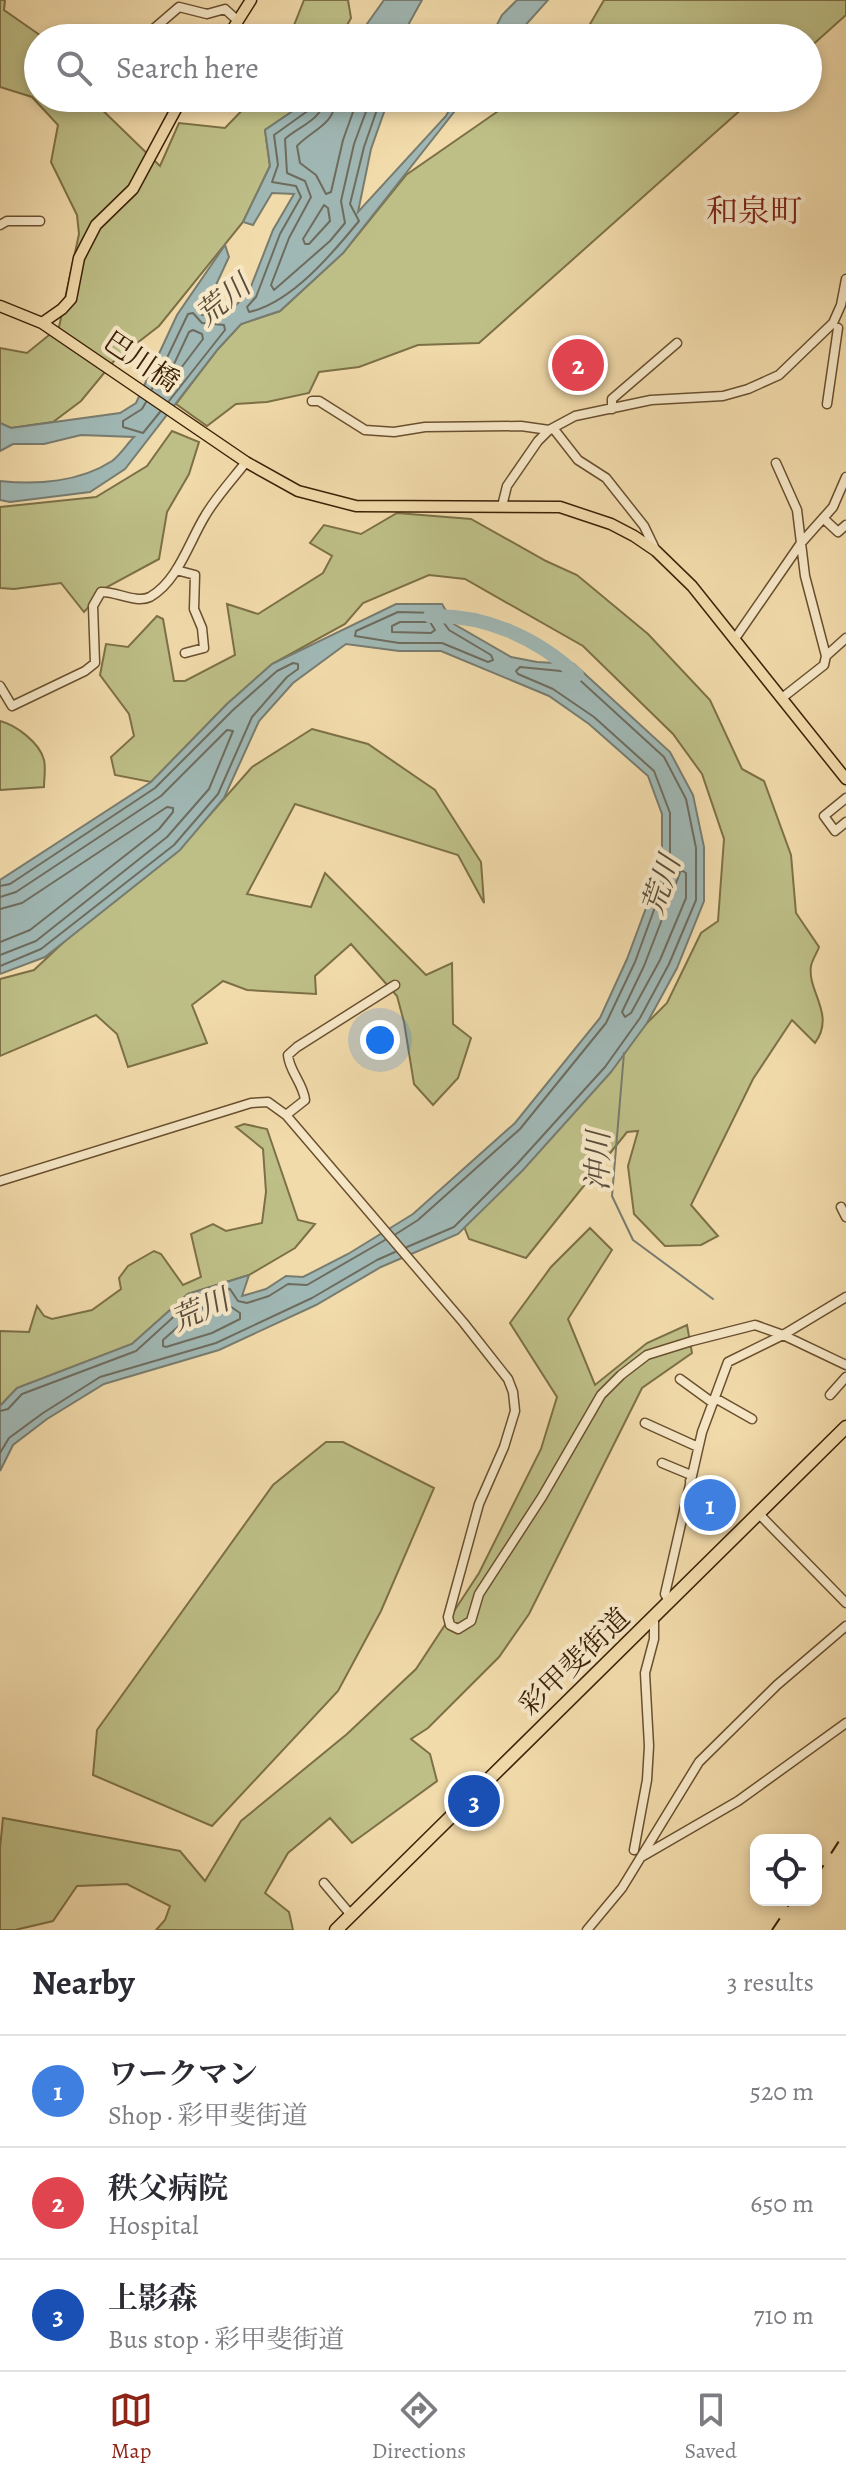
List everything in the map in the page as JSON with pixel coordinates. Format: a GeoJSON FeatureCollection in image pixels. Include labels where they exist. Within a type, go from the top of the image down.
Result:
{"type":"FeatureCollection","features":[{"type":"Feature","properties":{"kind":"highway","name":"彩甲斐街道"},"geometry":{"type":"LineString","coordinates":[[336,1930],[846,1427]]}},
{"type":"Feature","properties":{"kind":"main road"},"geometry":{"type":"LineString","coordinates":[[236,24],[251,0]]}},
{"type":"Feature","properties":{"kind":"main road"},"geometry":{"type":"LineString","coordinates":[[46,325],[71,299],[79,258],[96,225],[133,189],[174,112]]}},
{"type":"Feature","properties":{"kind":"main road","name":"巴川橋"},"geometry":{"type":"LineString","coordinates":[[0,306],[46,325],[246,462],[298,491],[346,504],[391,507],[560,507],[611,524],[656,551],[692,586],[846,779]]}},
{"type":"Feature","properties":{"kind":"street"},"geometry":{"type":"LineString","coordinates":[[159,24],[179,7],[207,14],[225,9],[238,21]]}},
{"type":"Feature","properties":{"kind":"street"},"geometry":{"type":"LineString","coordinates":[[0,225],[7,221],[40,221]]}},
{"type":"Feature","properties":{"kind":"street"},"geometry":{"type":"LineString","coordinates":[[827,404],[835,325],[846,279]]}},
{"type":"Feature","properties":{"kind":"street"},"geometry":{"type":"LineString","coordinates":[[835,325],[846,337]]}},
{"type":"Feature","properties":{"kind":"street"},"geometry":{"type":"LineString","coordinates":[[502,506],[507,486],[538,441],[551,429],[575,416],[651,400],[723,396],[748,389],[779,375],[835,325]]}},
{"type":"Feature","properties":{"kind":"street"},"geometry":{"type":"LineString","coordinates":[[612,409],[612,399],[677,343]]}},
{"type":"Feature","properties":{"kind":"street"},"geometry":{"type":"LineString","coordinates":[[312,401],[319,401],[365,430],[394,432],[425,427],[521,426],[551,429],[578,460],[606,478],[644,526],[656,551]]}},
{"type":"Feature","properties":{"kind":"street"},"geometry":{"type":"LineString","coordinates":[[0,686],[12,706],[85,671],[95,663],[95,598],[101,592],[141,599],[149,597],[176,570],[206,514],[246,462]]}},
{"type":"Feature","properties":{"kind":"street"},"geometry":{"type":"LineString","coordinates":[[776,463],[797,510],[805,576],[826,656],[824,665],[782,698]]}},
{"type":"Feature","properties":{"kind":"street"},"geometry":{"type":"LineString","coordinates":[[734,640],[801,543],[843,493],[846,477]]}},
{"type":"Feature","properties":{"kind":"street"},"geometry":{"type":"LineString","coordinates":[[823,518],[838,532],[846,525]]}},
{"type":"Feature","properties":{"kind":"street"},"geometry":{"type":"LineString","coordinates":[[176,570],[195,575],[194,609],[203,638],[204,648],[185,653]]}},
{"type":"Feature","properties":{"kind":"street"},"geometry":{"type":"LineString","coordinates":[[826,656],[846,638]]}},
{"type":"Feature","properties":{"kind":"street"},"geometry":{"type":"LineString","coordinates":[[846,798],[824,816],[835,831],[846,822]]}},
{"type":"Feature","properties":{"kind":"street"},"geometry":{"type":"LineString","coordinates":[[286,1115],[305,1100],[304,1090],[288,1062],[288,1055],[395,985]]}},
{"type":"Feature","properties":{"kind":"street"},"geometry":{"type":"LineString","coordinates":[[0,1181],[251,1103],[268,1102],[286,1115],[463,1322],[508,1379],[513,1392],[515,1411],[504,1447],[479,1504],[448,1617],[450,1625],[458,1629],[471,1621],[479,1594],[542,1497],[601,1395],[647,1355],[755,1325],[846,1365]]}},
{"type":"Feature","properties":{"kind":"street"},"geometry":{"type":"LineString","coordinates":[[841,1207],[846,1219],[845,1228]]}},
{"type":"Feature","properties":{"kind":"street"},"geometry":{"type":"LineString","coordinates":[[669,1601],[665,1594],[698,1447],[728,1362],[783,1335],[846,1297]]}},
{"type":"Feature","properties":{"kind":"street"},"geometry":{"type":"LineString","coordinates":[[830,1395],[846,1377]]}},
{"type":"Feature","properties":{"kind":"street"},"geometry":{"type":"LineString","coordinates":[[680,1379],[752,1419]]}},
{"type":"Feature","properties":{"kind":"street"},"geometry":{"type":"LineString","coordinates":[[645,1423],[698,1447]]}},
{"type":"Feature","properties":{"kind":"street"},"geometry":{"type":"LineString","coordinates":[[662,1463],[708,1489]]}},
{"type":"Feature","properties":{"kind":"street"},"geometry":{"type":"LineString","coordinates":[[758,1513],[846,1603]]}},
{"type":"Feature","properties":{"kind":"street"},"geometry":{"type":"LineString","coordinates":[[638,1853],[649,1746],[645,1673],[654,1639],[654,1617]]}},
{"type":"Feature","properties":{"kind":"street"},"geometry":{"type":"LineString","coordinates":[[587,1930],[622,1888],[638,1853],[699,1762],[777,1685],[846,1626]]}},
{"type":"Feature","properties":{"kind":"street"},"geometry":{"type":"LineString","coordinates":[[638,1853],[738,1801],[846,1723]]}},
{"type":"Feature","properties":{"kind":"street"},"geometry":{"type":"LineString","coordinates":[[324,1883],[351,1915]]}},
{"type":"Feature","properties":{"kind":"green space"},"geometry":{"type":"Polygon","coordinates":[[[0,0],[5,0],[4,10],[24,24],[24,94],[0,87],[0,0]]]}},
{"type":"Feature","properties":{"kind":"green space"},"geometry":{"type":"Polygon","coordinates":[[[304,0],[348,0],[351,18],[348,24],[295,24],[304,0]]]}},
{"type":"Feature","properties":{"kind":"green space"},"geometry":{"type":"Polygon","coordinates":[[[604,0],[846,0],[846,15],[822,36],[822,24],[590,24],[604,0]]]}},
{"type":"Feature","properties":{"kind":"green space"},"geometry":{"type":"Polygon","coordinates":[[[46,112],[104,112],[160,166],[179,123],[225,128],[240,112],[291,112],[265,130],[270,166],[243,222],[159,326],[114,361],[81,401],[53,422],[11,428],[0,423],[0,348],[27,353],[59,327],[79,234],[77,215],[51,162],[58,125],[46,112]]]}},
{"type":"Feature","properties":{"kind":"green space"},"geometry":{"type":"Polygon","coordinates":[[[497,112],[738,112],[479,343],[418,345],[359,367],[319,372],[309,393],[267,402],[236,404],[207,426],[176,404],[241,324],[280,311],[343,253],[406,175],[497,112]]]}},
{"type":"Feature","properties":{"kind":"green space"},"geometry":{"type":"Polygon","coordinates":[[[172,431],[199,442],[189,474],[167,512],[159,559],[107,587],[84,612],[61,583],[0,588],[0,507],[96,497],[147,466],[172,431]]]}},
{"type":"Feature","properties":{"kind":"green space"},"geometry":{"type":"Polygon","coordinates":[[[397,513],[471,519],[577,575],[648,634],[710,700],[742,769],[764,781],[791,855],[796,913],[819,947],[811,976],[823,1022],[815,1043],[792,1020],[753,1079],[691,1205],[718,1236],[701,1245],[665,1246],[634,1214],[628,1166],[638,1131],[627,1132],[526,1258],[469,1239],[461,1219],[567,1103],[667,1003],[701,933],[718,921],[724,839],[702,774],[673,734],[583,646],[465,579],[429,575],[363,603],[345,624],[272,664],[227,704],[151,782],[115,775],[111,757],[134,736],[129,714],[100,675],[106,644],[128,647],[157,616],[163,619],[174,681],[185,681],[235,655],[227,604],[258,614],[323,573],[332,556],[310,543],[324,525],[361,534],[397,513]]]}},
{"type":"Feature","properties":{"kind":"green space"},"geometry":{"type":"Polygon","coordinates":[[[0,721],[20,731],[38,747],[45,763],[44,787],[0,790],[0,721]]]}},
{"type":"Feature","properties":{"kind":"green space"},"geometry":{"type":"Polygon","coordinates":[[[312,729],[368,744],[435,790],[481,862],[484,903],[458,855],[295,804],[247,894],[311,907],[325,873],[426,975],[452,963],[453,1024],[471,1038],[458,1078],[433,1105],[414,1084],[397,996],[351,944],[315,976],[316,994],[247,990],[223,981],[192,1005],[207,1043],[128,1067],[117,1034],[96,1015],[0,1056],[0,979],[34,970],[67,939],[177,852],[252,767],[312,729]]]}},
{"type":"Feature","properties":{"kind":"green space"},"geometry":{"type":"Polygon","coordinates":[[[244,1124],[267,1129],[298,1220],[315,1224],[295,1248],[249,1275],[188,1294],[132,1344],[17,1388],[0,1406],[0,1331],[29,1332],[37,1306],[44,1316],[52,1319],[92,1310],[121,1289],[119,1278],[128,1266],[154,1251],[161,1254],[183,1285],[201,1277],[191,1234],[213,1224],[226,1231],[262,1223],[266,1192],[263,1149],[236,1127],[244,1124]]]}},
{"type":"Feature","properties":{"kind":"green space"},"geometry":{"type":"Polygon","coordinates":[[[590,1228],[612,1250],[568,1319],[595,1385],[647,1343],[687,1325],[692,1353],[642,1388],[529,1614],[499,1657],[428,1728],[411,1739],[430,1754],[437,1781],[352,1843],[330,1818],[288,1853],[265,1893],[289,1912],[293,1930],[156,1930],[165,1920],[170,1906],[127,1884],[77,1886],[53,1921],[15,1930],[0,1930],[3,1818],[180,1851],[205,1881],[241,1821],[347,1734],[416,1669],[479,1573],[541,1449],[557,1397],[510,1323],[551,1267],[590,1228]]]}},
{"type":"Feature","properties":{"kind":"green space"},"geometry":{"type":"Polygon","coordinates":[[[326,1442],[343,1442],[434,1488],[381,1611],[338,1691],[212,1826],[93,1775],[97,1730],[273,1485],[326,1442]]]}},
{"type":"Feature","properties":{"kind":"water"},"geometry":{"type":"Polygon","coordinates":[[[384,0],[422,0],[409,24],[367,24],[384,0]]]}},
{"type":"Feature","properties":{"kind":"water"},"geometry":{"type":"Polygon","coordinates":[[[517,0],[548,0],[527,24],[497,24],[517,0]]]}},
{"type":"Feature","properties":{"kind":"water"},"geometry":{"type":"Polygon","coordinates":[[[291,112],[384,112],[371,149],[358,212],[448,112],[454,112],[343,253],[280,311],[241,324],[125,469],[90,492],[10,502],[0,500],[0,481],[43,482],[86,474],[112,461],[134,437],[81,435],[44,444],[13,444],[0,451],[0,423],[11,428],[120,413],[136,403],[177,315],[225,245],[229,257],[202,315],[224,316],[248,294],[273,230],[294,194],[272,193],[253,225],[243,222],[270,166],[265,130],[291,112]]]}},
{"type":"Feature","properties":{"kind":"water"},"geometry":{"type":"Polygon","coordinates":[[[396,604],[442,604],[454,624],[511,657],[574,664],[670,752],[693,795],[704,847],[704,901],[677,968],[647,1023],[611,1072],[523,1170],[458,1234],[381,1267],[316,1305],[219,1350],[104,1384],[47,1419],[13,1445],[0,1471],[0,1406],[17,1388],[132,1344],[188,1294],[249,1275],[242,1296],[266,1289],[286,1276],[303,1277],[348,1254],[413,1214],[515,1123],[600,1018],[627,959],[662,865],[662,814],[648,776],[589,724],[549,696],[441,651],[399,651],[346,644],[293,683],[259,721],[224,798],[180,850],[45,957],[0,974],[0,880],[151,782],[227,704],[272,664],[396,604]]]}},
{"type":"Feature","properties":{"kind":"waterway","name":"荒川"},"geometry":{"type":"LineString","coordinates":[[430,616],[471,619],[509,631],[545,650],[577,675]]}},
{"type":"Feature","properties":{"kind":"waterway","name":"沖川"},"geometry":{"type":"LineString","coordinates":[[624,1053],[612,1196],[633,1240],[713,1299]]}},
{"type":"Feature","properties":{"kind":"railway"},"geometry":{"type":"LineString","coordinates":[[822,1868],[846,1830]]}},
{"type":"Feature","properties":{"kind":"railway"},"geometry":{"type":"LineString","coordinates":[[772,1930],[788,1906]]}},
{"type":"Feature","properties":{"kind":"place","name":"秩父病院"},"geometry":{"type":"Point","coordinates":[578,365]}},
{"type":"Feature","properties":{"kind":"place","name":"ワークマン"},"geometry":{"type":"Point","coordinates":[710,1505]}},
{"type":"Feature","properties":{"kind":"place","name":"上影森"},"geometry":{"type":"Point","coordinates":[474,1801]}},
{"type":"Feature","properties":{"kind":"district","name":"和泉町"},"geometry":{"type":"Point","coordinates":[754,211]}}]}
